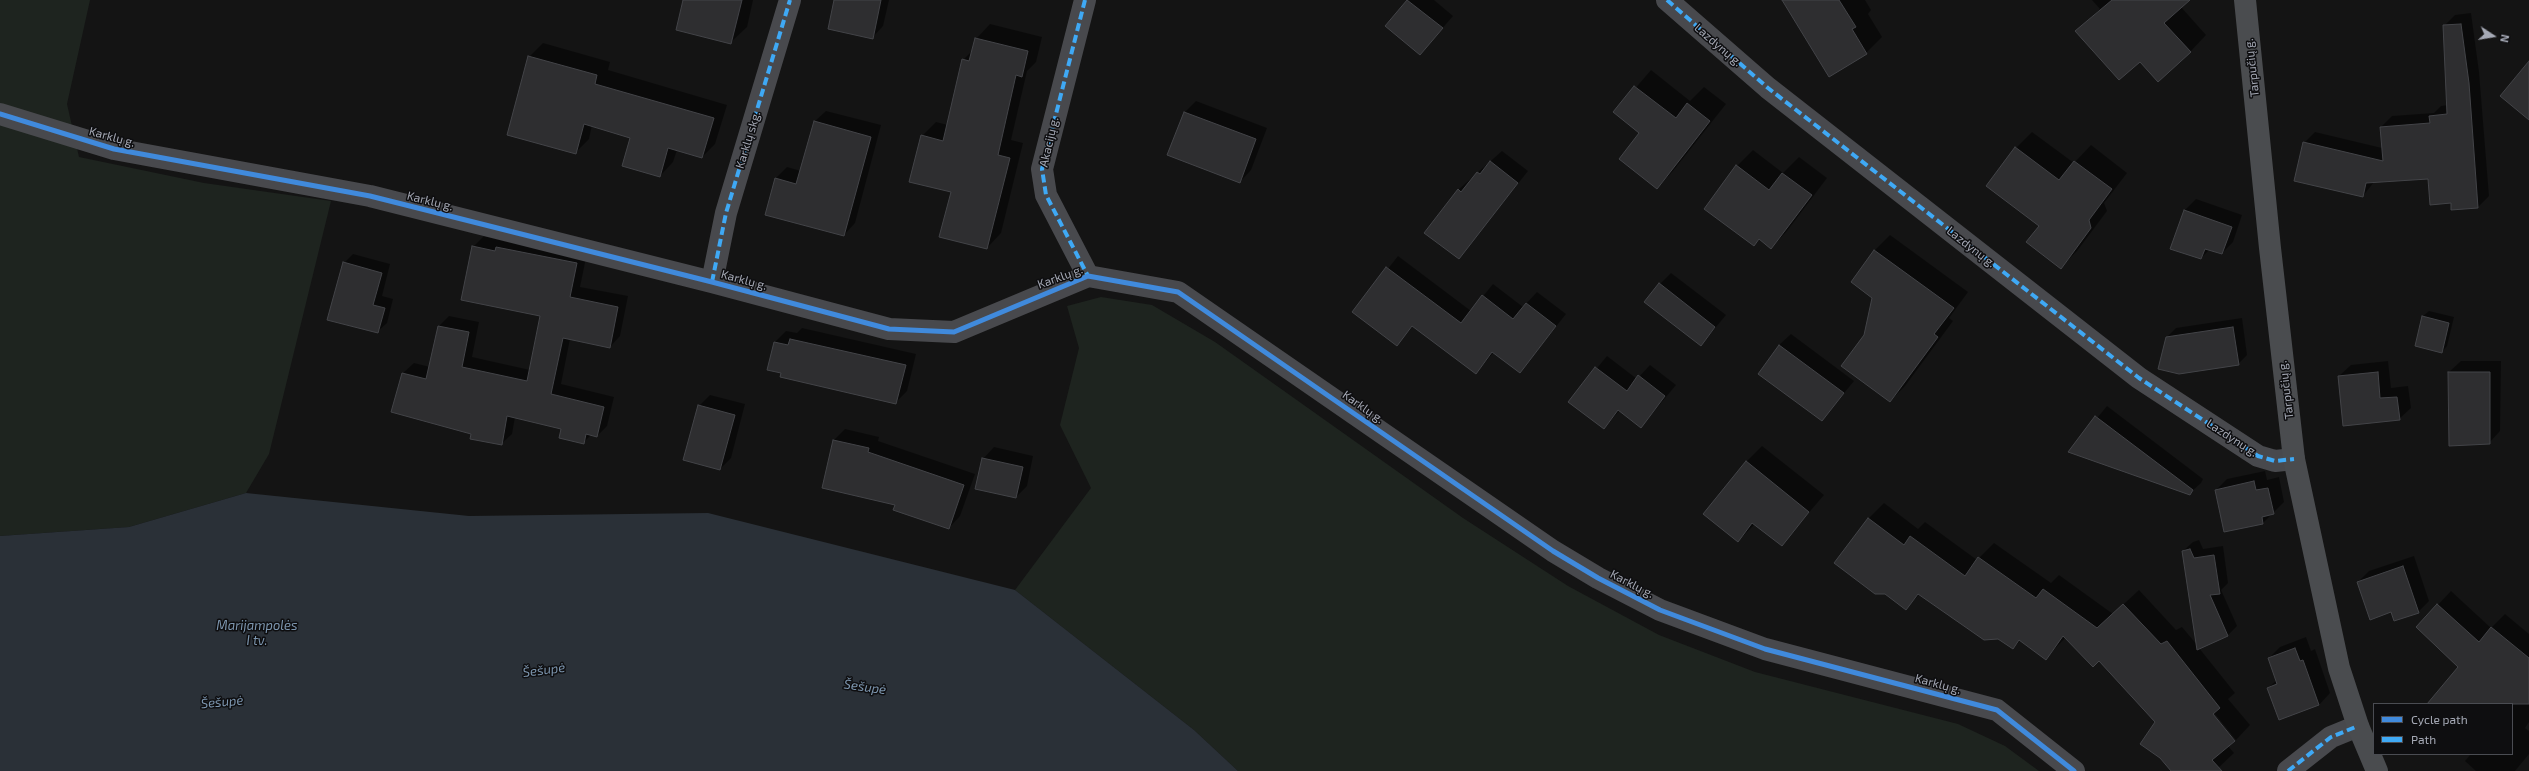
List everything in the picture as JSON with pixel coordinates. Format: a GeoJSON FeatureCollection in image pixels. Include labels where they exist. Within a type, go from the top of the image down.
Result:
{"type":"FeatureCollection","features":[{"type":"Feature","properties":{"kind":"main road","name":"Tarpučių g."},"geometry":{"type":"LineString","coordinates":[[2245,0],[2294,459],[2339,668],[2358,726],[2377,771]]}},
{"type":"Feature","properties":{"kind":"street","name":"Karklų skg."},"geometry":{"type":"LineString","coordinates":[[712,282],[726,213],[790,0]]}},
{"type":"Feature","properties":{"kind":"street","name":"Akacijų g."},"geometry":{"type":"LineString","coordinates":[[1085,0],[1042,169],[1046,195],[1088,276]]}},
{"type":"Feature","properties":{"kind":"street","name":"Lazdynų g."},"geometry":{"type":"LineString","coordinates":[[1667,0],[1768,88],[2139,378],[2258,456],[2275,461],[2294,459]]}},
{"type":"Feature","properties":{"kind":"street","name":"Karklų g."},"geometry":{"type":"LineString","coordinates":[[0,114],[114,150],[370,196],[712,282],[889,329],[954,332],[1088,276],[1178,292],[1553,551],[1598,578],[1653,606],[1765,649],[1997,710],[2074,771]]}},
{"type":"Feature","properties":{"kind":"street"},"geometry":{"type":"LineString","coordinates":[[2288,771],[2331,737],[2358,726]]}},
{"type":"Feature","properties":{"kind":"shaded area"},"geometry":{"type":"Polygon","coordinates":[[[0,0],[90,0],[67,104],[79,157],[204,183],[331,201],[269,454],[246,493],[129,527],[0,536],[0,0]]]}},
{"type":"Feature","properties":{"kind":"shaded area"},"geometry":{"type":"Polygon","coordinates":[[[1101,297],[1152,305],[1215,342],[1463,518],[1568,586],[1659,635],[1755,672],[1958,724],[2005,746],[2039,771],[1238,771],[1194,730],[1015,590],[1091,488],[1060,425],[1079,348],[1067,306],[1101,297]]]}},
{"type":"Feature","properties":{"kind":"water","name":"Marijampolės I tv."},"geometry":{"type":"Polygon","coordinates":[[[246,493],[469,516],[708,513],[1015,590],[1194,730],[1238,771],[0,771],[0,536],[129,527],[246,493]]]}},
{"type":"Feature","properties":{"kind":"building"},"geometry":{"type":"Polygon","coordinates":[[[683,0],[742,0],[731,44],[676,30],[683,0]]]}},
{"type":"Feature","properties":{"kind":"building"},"geometry":{"type":"Polygon","coordinates":[[[834,0],[881,0],[873,39],[828,29],[834,0]]]}},
{"type":"Feature","properties":{"kind":"building"},"geometry":{"type":"Polygon","coordinates":[[[1407,0],[1443,28],[1420,55],[1385,26],[1407,0]]]}},
{"type":"Feature","properties":{"kind":"building"},"geometry":{"type":"Polygon","coordinates":[[[1782,0],[1839,0],[1856,27],[1852,29],[1867,54],[1829,77],[1782,0]]]}},
{"type":"Feature","properties":{"kind":"building"},"geometry":{"type":"Polygon","coordinates":[[[2112,0],[2190,0],[2164,23],[2191,52],[2158,82],[2140,62],[2119,80],[2075,31],[2112,0]]]}},
{"type":"Feature","properties":{"kind":"building"},"geometry":{"type":"Polygon","coordinates":[[[2461,24],[2469,83],[2478,208],[2451,210],[2451,203],[2430,205],[2428,179],[2366,183],[2363,197],[2294,181],[2303,142],[2383,161],[2380,127],[2430,123],[2429,116],[2447,114],[2443,25],[2461,24]]]}},
{"type":"Feature","properties":{"kind":"building"},"geometry":{"type":"Polygon","coordinates":[[[975,38],[1028,51],[1022,77],[1016,75],[998,155],[1010,158],[987,249],[939,237],[951,192],[909,182],[921,135],[943,141],[962,59],[969,61],[975,38]]]}},
{"type":"Feature","properties":{"kind":"building"},"geometry":{"type":"Polygon","coordinates":[[[528,56],[597,75],[595,84],[714,118],[702,158],[668,148],[660,177],[622,166],[630,138],[584,124],[576,154],[507,135],[528,56]]]}},
{"type":"Feature","properties":{"kind":"building"},"geometry":{"type":"Polygon","coordinates":[[[2529,61],[2529,120],[2500,96],[2529,61]]]}},
{"type":"Feature","properties":{"kind":"building"},"geometry":{"type":"Polygon","coordinates":[[[1634,86],[1676,118],[1687,103],[1710,121],[1657,189],[1619,159],[1639,133],[1613,112],[1634,86]]]}},
{"type":"Feature","properties":{"kind":"building"},"geometry":{"type":"Polygon","coordinates":[[[1184,112],[1256,139],[1240,183],[1167,155],[1184,112]]]}},
{"type":"Feature","properties":{"kind":"building"},"geometry":{"type":"Polygon","coordinates":[[[814,121],[871,137],[844,236],[765,215],[775,178],[796,184],[814,121]]]}},
{"type":"Feature","properties":{"kind":"building"},"geometry":{"type":"Polygon","coordinates":[[[2015,147],[2059,180],[2074,161],[2112,189],[2089,220],[2091,228],[2061,269],[2026,242],[2039,226],[1986,186],[2015,147]]]}},
{"type":"Feature","properties":{"kind":"building"},"geometry":{"type":"Polygon","coordinates":[[[1490,161],[1518,183],[1459,259],[1424,233],[1458,189],[1461,192],[1477,172],[1480,174],[1490,161]]]}},
{"type":"Feature","properties":{"kind":"building"},"geometry":{"type":"Polygon","coordinates":[[[1736,165],[1769,190],[1782,173],[1812,195],[1771,249],[1759,239],[1754,246],[1704,209],[1736,165]]]}},
{"type":"Feature","properties":{"kind":"building"},"geometry":{"type":"Polygon","coordinates":[[[2184,210],[2232,227],[2222,254],[2205,249],[2201,259],[2170,249],[2184,210]]]}},
{"type":"Feature","properties":{"kind":"building"},"geometry":{"type":"Polygon","coordinates":[[[472,246],[495,251],[496,247],[577,263],[570,297],[618,307],[610,348],[563,338],[551,394],[604,407],[597,437],[586,434],[584,444],[559,438],[561,429],[507,416],[502,445],[470,439],[471,434],[391,412],[402,373],[426,379],[438,326],[469,332],[462,367],[527,381],[540,316],[461,300],[472,246]]]}},
{"type":"Feature","properties":{"kind":"building"},"geometry":{"type":"Polygon","coordinates":[[[1874,250],[1954,308],[1934,334],[1938,337],[1890,402],[1841,366],[1864,335],[1872,298],[1851,282],[1874,250]]]}},
{"type":"Feature","properties":{"kind":"building"},"geometry":{"type":"Polygon","coordinates":[[[343,262],[382,273],[373,305],[385,308],[378,333],[327,320],[343,262]]]}},
{"type":"Feature","properties":{"kind":"building"},"geometry":{"type":"Polygon","coordinates":[[[1386,267],[1461,323],[1482,295],[1513,319],[1526,303],[1556,326],[1520,373],[1492,352],[1476,374],[1412,326],[1397,346],[1352,312],[1386,267]]]}},
{"type":"Feature","properties":{"kind":"building"},"geometry":{"type":"Polygon","coordinates":[[[1659,283],[1715,327],[1701,346],[1644,302],[1659,283]]]}},
{"type":"Feature","properties":{"kind":"building"},"geometry":{"type":"Polygon","coordinates":[[[2422,316],[2449,323],[2442,353],[2415,346],[2422,316]]]}},
{"type":"Feature","properties":{"kind":"building"},"geometry":{"type":"Polygon","coordinates":[[[2233,327],[2239,365],[2179,374],[2158,369],[2166,337],[2233,327]]]}},
{"type":"Feature","properties":{"kind":"building"},"geometry":{"type":"Polygon","coordinates":[[[790,339],[906,365],[896,404],[780,377],[781,373],[767,370],[774,342],[788,345],[790,339]]]}},
{"type":"Feature","properties":{"kind":"building"},"geometry":{"type":"Polygon","coordinates":[[[1779,345],[1844,393],[1822,421],[1758,374],[1779,345]]]}},
{"type":"Feature","properties":{"kind":"building"},"geometry":{"type":"Polygon","coordinates":[[[1595,367],[1627,391],[1638,375],[1665,396],[1641,428],[1618,410],[1604,429],[1568,402],[1595,367]]]}},
{"type":"Feature","properties":{"kind":"building"},"geometry":{"type":"Polygon","coordinates":[[[2378,372],[2380,398],[2397,397],[2400,420],[2343,426],[2338,376],[2378,372]]]}},
{"type":"Feature","properties":{"kind":"building"},"geometry":{"type":"Polygon","coordinates":[[[2448,372],[2490,372],[2490,444],[2449,446],[2448,372]]]}},
{"type":"Feature","properties":{"kind":"building"},"geometry":{"type":"Polygon","coordinates":[[[698,405],[735,415],[720,470],[683,460],[698,405]]]}},
{"type":"Feature","properties":{"kind":"building"},"geometry":{"type":"Polygon","coordinates":[[[2095,416],[2193,490],[2190,495],[2068,452],[2095,416]]]}},
{"type":"Feature","properties":{"kind":"building"},"geometry":{"type":"Polygon","coordinates":[[[833,440],[869,448],[868,452],[964,485],[949,529],[893,510],[895,505],[822,488],[833,440]]]}},
{"type":"Feature","properties":{"kind":"building"},"geometry":{"type":"Polygon","coordinates":[[[982,458],[1023,467],[1016,498],[975,489],[982,458]]]}},
{"type":"Feature","properties":{"kind":"building"},"geometry":{"type":"Polygon","coordinates":[[[1746,461],[1809,512],[1782,546],[1752,523],[1738,542],[1703,514],[1746,461]]]}},
{"type":"Feature","properties":{"kind":"building"},"geometry":{"type":"Polygon","coordinates":[[[2254,481],[2256,490],[2268,488],[2274,514],[2262,517],[2263,524],[2224,532],[2215,490],[2254,481]]]}},
{"type":"Feature","properties":{"kind":"building"},"geometry":{"type":"Polygon","coordinates":[[[1868,518],[1904,545],[1910,536],[1965,576],[1978,557],[2036,598],[2043,589],[2097,628],[2123,604],[2161,644],[2167,641],[2220,708],[2213,714],[2235,741],[2212,760],[2222,771],[2171,771],[2160,758],[2140,744],[2155,722],[2099,661],[2093,667],[2063,636],[2046,660],[2019,640],[2013,649],[1998,639],[1984,640],[1918,594],[1906,610],[1885,594],[1875,594],[1834,563],[1868,518]]]}},
{"type":"Feature","properties":{"kind":"building"},"geometry":{"type":"Polygon","coordinates":[[[2190,549],[2194,558],[2214,555],[2220,594],[2210,595],[2228,636],[2197,650],[2182,551],[2190,549]]]}},
{"type":"Feature","properties":{"kind":"building"},"geometry":{"type":"Polygon","coordinates":[[[2403,566],[2419,613],[2394,621],[2391,612],[2370,620],[2357,582],[2403,566]]]}},
{"type":"Feature","properties":{"kind":"building"},"geometry":{"type":"Polygon","coordinates":[[[2437,604],[2479,642],[2491,627],[2529,658],[2529,704],[2428,703],[2458,667],[2416,627],[2437,604]]]}},
{"type":"Feature","properties":{"kind":"building"},"geometry":{"type":"Polygon","coordinates":[[[2295,648],[2300,661],[2303,660],[2319,705],[2279,720],[2267,688],[2277,684],[2268,658],[2295,648]]]}},
{"type":"Feature","properties":{"kind":"marked path"},"geometry":{"type":"LineString","coordinates":[[712,282],[726,213],[790,0]]}},
{"type":"Feature","properties":{"kind":"marked path"},"geometry":{"type":"LineString","coordinates":[[1085,0],[1042,169],[1046,195],[1088,276]]}},
{"type":"Feature","properties":{"kind":"marked path"},"geometry":{"type":"LineString","coordinates":[[1667,0],[1768,88],[2139,378],[2258,456],[2275,461],[2294,459]]}},
{"type":"Feature","properties":{"kind":"marked path"},"geometry":{"type":"LineString","coordinates":[[2288,771],[2331,737],[2358,726]]}},
{"type":"Feature","properties":{"kind":"cycle path"},"geometry":{"type":"LineString","coordinates":[[0,114],[114,149],[370,196],[712,282],[889,329],[954,332],[1088,276],[1178,292],[1553,551],[1598,578],[1660,610],[1765,649],[1997,710],[2074,771]]}},
{"type":"Feature","properties":{"kind":"water label","name":"Šešupė"},"geometry":{"type":"Point","coordinates":[544,670]}},
{"type":"Feature","properties":{"kind":"water label","name":"Šešupė"},"geometry":{"type":"Point","coordinates":[865,687]}},
{"type":"Feature","properties":{"kind":"water label","name":"Šešupė"},"geometry":{"type":"Point","coordinates":[222,702]}}]}
